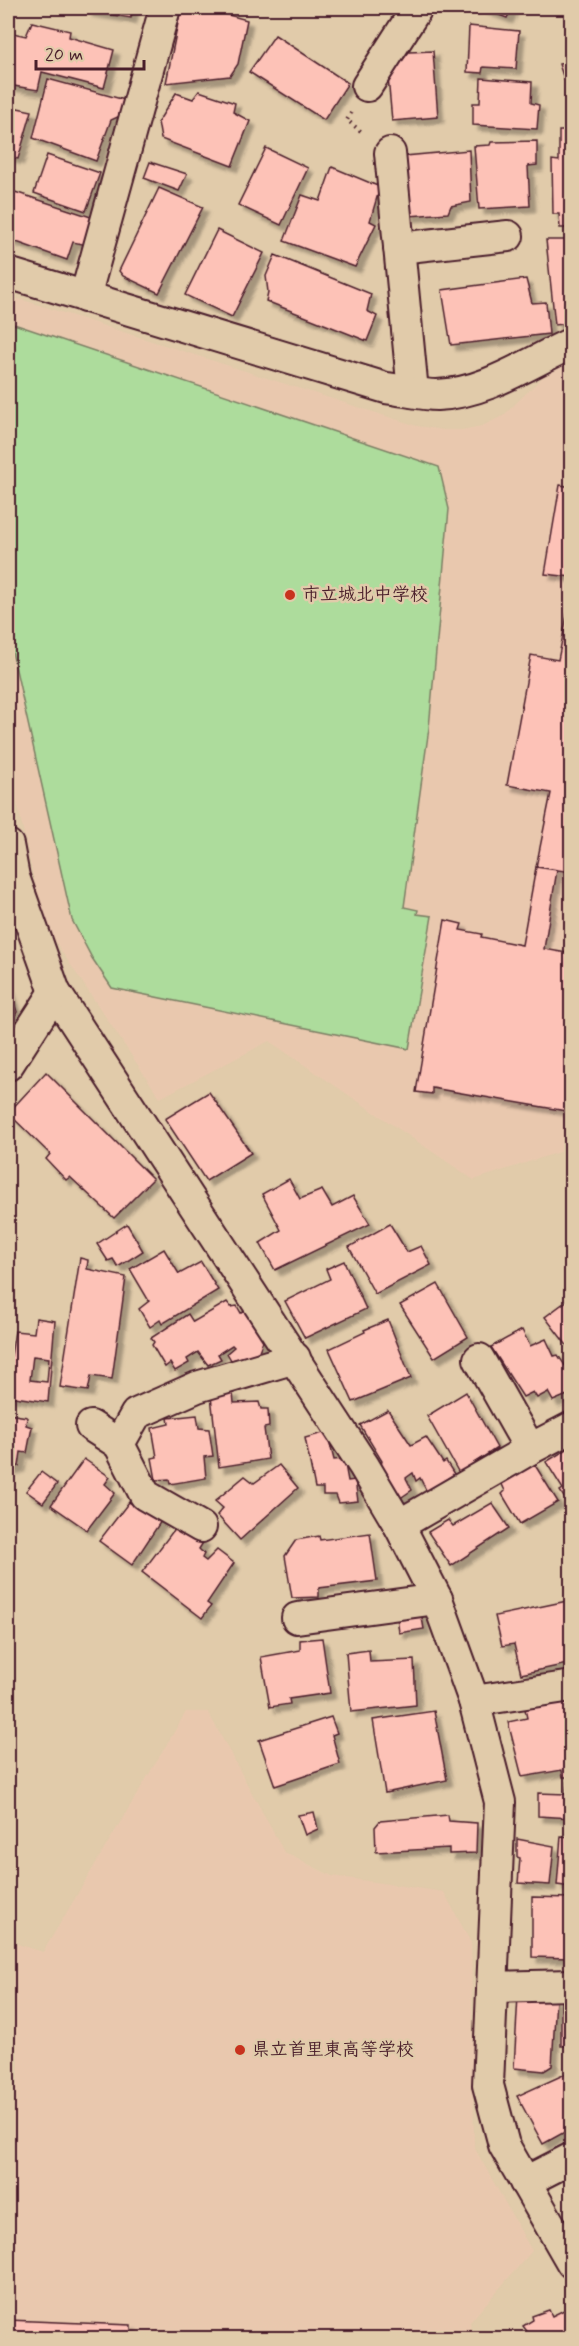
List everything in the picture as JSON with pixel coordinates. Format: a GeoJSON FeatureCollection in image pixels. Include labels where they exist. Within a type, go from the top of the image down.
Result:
{"type":"FeatureCollection","features":[{"type":"Feature","properties":{"kind":"street"},"geometry":{"type":"LineString","coordinates":[[85,297],[165,8]]}},
{"type":"Feature","properties":{"kind":"street"},"geometry":{"type":"LineString","coordinates":[[368,86],[417,8]]}},
{"type":"Feature","properties":{"kind":"street"},"geometry":{"type":"LineString","coordinates":[[390,153],[413,392]]}},
{"type":"Feature","properties":{"kind":"street"},"geometry":{"type":"LineString","coordinates":[[399,248],[508,236]]}},
{"type":"Feature","properties":{"kind":"street"},"geometry":{"type":"LineString","coordinates":[[8,273],[386,388],[437,395],[478,388],[572,343]]}},
{"type":"Feature","properties":{"kind":"street"},"geometry":{"type":"LineString","coordinates":[[8,845],[14,877],[54,992],[295,1358],[399,1525],[437,1599],[474,1701],[500,1802],[488,2085],[504,2145],[572,2263]]}},
{"type":"Feature","properties":{"kind":"street"},"geometry":{"type":"LineString","coordinates":[[8,1065],[54,992]]}},
{"type":"Feature","properties":{"kind":"street"},"geometry":{"type":"LineString","coordinates":[[119,1444],[136,1414],[197,1387],[295,1358]]}},
{"type":"Feature","properties":{"kind":"street"},"geometry":{"type":"LineString","coordinates":[[480,1359],[530,1449]]}},
{"type":"Feature","properties":{"kind":"street"},"geometry":{"type":"LineString","coordinates":[[91,1426],[119,1444],[145,1495],[201,1527]]}},
{"type":"Feature","properties":{"kind":"street"},"geometry":{"type":"LineString","coordinates":[[399,1525],[572,1427]]}},
{"type":"Feature","properties":{"kind":"street"},"geometry":{"type":"LineString","coordinates":[[297,1618],[437,1599]]}},
{"type":"Feature","properties":{"kind":"street"},"geometry":{"type":"LineString","coordinates":[[474,1701],[572,1686]]}},
{"type":"Feature","properties":{"kind":"street"},"geometry":{"type":"LineString","coordinates":[[492,1987],[572,1985]]}},
{"type":"Feature","properties":{"kind":"street"},"geometry":{"type":"LineString","coordinates":[[525,2182],[572,2158]]}},
{"type":"Feature","properties":{"kind":"path"},"geometry":{"type":"LineString","coordinates":[[368,86],[347,120],[390,153]]}},
{"type":"Feature","properties":{"kind":"shaded area","name":"市立城北中学校"},"geometry":{"type":"Polygon","coordinates":[[[8,297],[417,426],[443,430],[462,430],[482,426],[503,416],[560,360],[571,354],[571,1149],[474,1180],[269,1041],[160,1098],[44,925],[8,761],[8,297]]]}},
{"type":"Feature","properties":{"kind":"shaded area","name":"県立首里東高等学校"},"geometry":{"type":"Polygon","coordinates":[[[186,1712],[208,1712],[284,1852],[332,1876],[444,1892],[471,1943],[474,2147],[532,2251],[470,2322],[471,2338],[8,2338],[8,1941],[43,1952],[186,1712]]]}},
{"type":"Feature","properties":{"kind":"green space","name":"市立城北中学校"},"geometry":{"type":"Polygon","coordinates":[[[8,323],[439,467],[449,509],[429,728],[404,907],[418,910],[417,914],[432,916],[409,1049],[112,988],[92,958],[72,920],[8,634],[8,323]]]}},
{"type":"Feature","properties":{"kind":"building"},"geometry":{"type":"Polygon","coordinates":[[[88,8],[133,8],[131,18],[87,11],[88,8]]]}},
{"type":"Feature","properties":{"kind":"building"},"geometry":{"type":"Polygon","coordinates":[[[181,8],[203,8],[247,20],[238,64],[230,76],[166,83],[181,8]]]}},
{"type":"Feature","properties":{"kind":"building"},"geometry":{"type":"Polygon","coordinates":[[[481,8],[512,8],[507,18],[481,8]]]}},
{"type":"Feature","properties":{"kind":"building"},"geometry":{"type":"Polygon","coordinates":[[[32,22],[70,31],[69,37],[114,50],[104,88],[42,72],[38,90],[8,85],[8,32],[26,36],[32,22]]]}},
{"type":"Feature","properties":{"kind":"building"},"geometry":{"type":"Polygon","coordinates":[[[469,26],[519,31],[516,69],[483,67],[482,73],[467,72],[469,26]]]}},
{"type":"Feature","properties":{"kind":"building"},"geometry":{"type":"Polygon","coordinates":[[[275,35],[348,83],[324,120],[249,72],[275,35]]]}},
{"type":"Feature","properties":{"kind":"building"},"geometry":{"type":"Polygon","coordinates":[[[433,51],[438,117],[392,121],[388,77],[409,52],[433,51]]]}},
{"type":"Feature","properties":{"kind":"building"},"geometry":{"type":"Polygon","coordinates":[[[572,61],[572,103],[559,64],[572,61]]]}},
{"type":"Feature","properties":{"kind":"building"},"geometry":{"type":"Polygon","coordinates":[[[481,78],[532,82],[531,103],[539,105],[537,129],[473,125],[473,103],[480,103],[481,78]]]}},
{"type":"Feature","properties":{"kind":"building"},"geometry":{"type":"Polygon","coordinates":[[[48,79],[125,100],[120,116],[111,120],[96,161],[33,138],[48,79]]]}},
{"type":"Feature","properties":{"kind":"building"},"geometry":{"type":"Polygon","coordinates":[[[199,91],[235,103],[233,112],[250,121],[232,166],[161,139],[158,122],[176,93],[193,99],[199,91]]]}},
{"type":"Feature","properties":{"kind":"building"},"geometry":{"type":"Polygon","coordinates":[[[8,106],[32,111],[18,159],[8,157],[8,106]]]}},
{"type":"Feature","properties":{"kind":"building"},"geometry":{"type":"Polygon","coordinates":[[[559,131],[572,131],[572,228],[560,228],[559,214],[553,214],[552,160],[559,161],[559,131]]]}},
{"type":"Feature","properties":{"kind":"building"},"geometry":{"type":"Polygon","coordinates":[[[537,141],[537,165],[528,166],[530,206],[479,209],[474,146],[490,145],[491,142],[537,141]]]}},
{"type":"Feature","properties":{"kind":"building"},"geometry":{"type":"Polygon","coordinates":[[[266,148],[308,168],[281,225],[238,205],[266,148]]]}},
{"type":"Feature","properties":{"kind":"building"},"geometry":{"type":"Polygon","coordinates":[[[469,150],[471,202],[451,206],[448,213],[409,216],[405,156],[469,150]]]}},
{"type":"Feature","properties":{"kind":"building"},"geometry":{"type":"Polygon","coordinates":[[[47,155],[100,173],[86,211],[34,193],[47,155]]]}},
{"type":"Feature","properties":{"kind":"building"},"geometry":{"type":"Polygon","coordinates":[[[150,162],[187,174],[179,191],[144,178],[150,162]]]}},
{"type":"Feature","properties":{"kind":"building"},"geometry":{"type":"Polygon","coordinates":[[[332,167],[380,187],[370,221],[376,224],[355,267],[284,241],[302,195],[320,201],[332,167]]]}},
{"type":"Feature","properties":{"kind":"building"},"geometry":{"type":"Polygon","coordinates":[[[159,188],[203,207],[159,293],[123,276],[119,271],[159,188]]]}},
{"type":"Feature","properties":{"kind":"building"},"geometry":{"type":"Polygon","coordinates":[[[15,192],[97,219],[87,245],[73,242],[67,260],[8,239],[8,212],[15,192]]]}},
{"type":"Feature","properties":{"kind":"building"},"geometry":{"type":"Polygon","coordinates":[[[217,230],[264,253],[232,317],[185,295],[217,230]]]}},
{"type":"Feature","properties":{"kind":"building"},"geometry":{"type":"Polygon","coordinates":[[[546,240],[572,240],[572,323],[555,325],[546,240]]]}},
{"type":"Feature","properties":{"kind":"building"},"geometry":{"type":"Polygon","coordinates":[[[275,255],[371,294],[367,311],[377,316],[367,341],[266,301],[268,292],[266,276],[275,255]]]}},
{"type":"Feature","properties":{"kind":"building"},"geometry":{"type":"Polygon","coordinates":[[[526,279],[532,303],[546,302],[549,334],[451,345],[442,290],[526,279]]]}},
{"type":"Feature","properties":{"kind":"building"},"geometry":{"type":"Polygon","coordinates":[[[560,485],[572,487],[572,577],[545,574],[560,485]]]}},
{"type":"Feature","properties":{"kind":"building"},"geometry":{"type":"Polygon","coordinates":[[[572,591],[572,872],[536,867],[551,793],[507,785],[531,655],[558,660],[572,591]]]}},
{"type":"Feature","properties":{"kind":"building"},"geometry":{"type":"Polygon","coordinates":[[[536,867],[557,870],[544,949],[572,954],[572,1112],[432,1088],[432,1094],[416,1092],[445,920],[462,924],[460,930],[482,934],[481,937],[522,945],[536,867]]]}},
{"type":"Feature","properties":{"kind":"building"},"geometry":{"type":"Polygon","coordinates":[[[8,985],[17,1012],[14,1017],[18,1027],[8,1031],[8,985]]]}},
{"type":"Feature","properties":{"kind":"building"},"geometry":{"type":"Polygon","coordinates":[[[46,1072],[153,1179],[114,1218],[70,1177],[66,1180],[46,1159],[50,1154],[8,1113],[46,1072]]]}},
{"type":"Feature","properties":{"kind":"building"},"geometry":{"type":"Polygon","coordinates":[[[209,1092],[251,1153],[206,1181],[165,1119],[209,1092]]]}},
{"type":"Feature","properties":{"kind":"building"},"geometry":{"type":"Polygon","coordinates":[[[289,1179],[300,1199],[322,1190],[332,1207],[353,1196],[370,1224],[275,1270],[260,1243],[281,1230],[262,1194],[289,1179]]]}},
{"type":"Feature","properties":{"kind":"building"},"geometry":{"type":"Polygon","coordinates":[[[127,1224],[143,1251],[118,1267],[113,1259],[108,1261],[97,1244],[127,1224]]]}},
{"type":"Feature","properties":{"kind":"building"},"geometry":{"type":"Polygon","coordinates":[[[390,1224],[407,1252],[421,1246],[431,1265],[375,1294],[349,1247],[390,1224]]]}},
{"type":"Feature","properties":{"kind":"building"},"geometry":{"type":"Polygon","coordinates":[[[164,1249],[179,1274],[201,1262],[218,1290],[162,1324],[160,1320],[150,1327],[139,1309],[149,1301],[130,1269],[164,1249]]]}},
{"type":"Feature","properties":{"kind":"building"},"geometry":{"type":"Polygon","coordinates":[[[80,1258],[88,1260],[87,1269],[126,1277],[112,1379],[91,1376],[88,1391],[60,1387],[80,1258]]]}},
{"type":"Feature","properties":{"kind":"building"},"geometry":{"type":"Polygon","coordinates":[[[344,1261],[366,1309],[305,1338],[285,1301],[330,1279],[326,1269],[344,1261]]]}},
{"type":"Feature","properties":{"kind":"building"},"geometry":{"type":"Polygon","coordinates":[[[438,1284],[468,1337],[434,1358],[400,1305],[438,1284]]]}},
{"type":"Feature","properties":{"kind":"building"},"geometry":{"type":"Polygon","coordinates":[[[572,1297],[572,1352],[545,1317],[572,1297]]]}},
{"type":"Feature","properties":{"kind":"building"},"geometry":{"type":"Polygon","coordinates":[[[227,1302],[231,1307],[237,1306],[241,1313],[247,1311],[264,1338],[259,1351],[250,1357],[231,1360],[227,1353],[234,1347],[232,1345],[218,1354],[221,1359],[208,1365],[198,1352],[187,1359],[189,1363],[175,1371],[170,1363],[165,1367],[152,1345],[154,1342],[151,1338],[188,1314],[193,1322],[227,1302]]]}},
{"type":"Feature","properties":{"kind":"building"},"geometry":{"type":"Polygon","coordinates":[[[36,1318],[55,1321],[48,1402],[8,1396],[8,1356],[11,1356],[15,1331],[34,1333],[36,1318]],[[33,1356],[30,1380],[47,1382],[49,1358],[33,1356]]]}},
{"type":"Feature","properties":{"kind":"building"},"geometry":{"type":"Polygon","coordinates":[[[388,1320],[411,1378],[353,1402],[329,1349],[388,1320]]]}},
{"type":"Feature","properties":{"kind":"building"},"geometry":{"type":"Polygon","coordinates":[[[522,1330],[530,1346],[546,1339],[554,1356],[558,1355],[568,1370],[572,1369],[572,1393],[553,1401],[548,1392],[537,1398],[533,1392],[523,1397],[491,1347],[522,1330]]]}},
{"type":"Feature","properties":{"kind":"building"},"geometry":{"type":"Polygon","coordinates":[[[233,1392],[234,1403],[259,1402],[261,1409],[268,1409],[269,1427],[264,1428],[268,1459],[219,1467],[211,1396],[233,1392]]]}},
{"type":"Feature","properties":{"kind":"building"},"geometry":{"type":"Polygon","coordinates":[[[466,1392],[497,1448],[459,1473],[427,1416],[466,1392]]]}},
{"type":"Feature","properties":{"kind":"building"},"geometry":{"type":"Polygon","coordinates":[[[388,1410],[411,1445],[426,1437],[443,1463],[446,1461],[454,1474],[427,1492],[420,1478],[416,1481],[413,1473],[406,1478],[412,1490],[396,1501],[380,1469],[382,1461],[360,1425],[388,1410]]]}},
{"type":"Feature","properties":{"kind":"building"},"geometry":{"type":"Polygon","coordinates":[[[8,1414],[27,1417],[26,1425],[32,1427],[27,1453],[21,1452],[19,1466],[12,1468],[8,1468],[8,1414]]]}},
{"type":"Feature","properties":{"kind":"building"},"geometry":{"type":"Polygon","coordinates":[[[197,1415],[199,1428],[209,1429],[213,1456],[204,1457],[206,1478],[170,1484],[169,1479],[156,1480],[152,1458],[157,1457],[152,1428],[169,1424],[168,1418],[197,1415]]]}},
{"type":"Feature","properties":{"kind":"building"},"geometry":{"type":"Polygon","coordinates":[[[327,1432],[334,1460],[344,1459],[348,1481],[355,1480],[358,1501],[339,1503],[336,1495],[323,1495],[323,1488],[315,1488],[305,1438],[327,1432]]]}},
{"type":"Feature","properties":{"kind":"building"},"geometry":{"type":"Polygon","coordinates":[[[572,1446],[572,1510],[560,1491],[563,1489],[546,1462],[572,1446]]]}},
{"type":"Feature","properties":{"kind":"building"},"geometry":{"type":"Polygon","coordinates":[[[84,1459],[110,1477],[105,1484],[115,1493],[87,1530],[51,1505],[84,1459]]]}},
{"type":"Feature","properties":{"kind":"building"},"geometry":{"type":"Polygon","coordinates":[[[533,1462],[558,1502],[520,1524],[502,1494],[505,1491],[501,1482],[533,1462]]]}},
{"type":"Feature","properties":{"kind":"building"},"geometry":{"type":"Polygon","coordinates":[[[279,1465],[298,1488],[240,1540],[217,1515],[223,1508],[215,1501],[245,1476],[254,1483],[279,1465]]]}},
{"type":"Feature","properties":{"kind":"building"},"geometry":{"type":"Polygon","coordinates":[[[41,1472],[57,1484],[43,1503],[26,1491],[41,1472]]]}},
{"type":"Feature","properties":{"kind":"building"},"geometry":{"type":"Polygon","coordinates":[[[129,1502],[146,1513],[151,1508],[163,1518],[132,1565],[99,1541],[129,1502]]]}},
{"type":"Feature","properties":{"kind":"building"},"geometry":{"type":"Polygon","coordinates":[[[492,1503],[509,1528],[451,1566],[428,1532],[448,1520],[453,1526],[492,1503]]]}},
{"type":"Feature","properties":{"kind":"building"},"geometry":{"type":"Polygon","coordinates":[[[179,1523],[204,1541],[199,1549],[204,1554],[202,1558],[206,1561],[217,1550],[234,1563],[207,1603],[211,1606],[202,1618],[142,1572],[179,1523]]]}},
{"type":"Feature","properties":{"kind":"building"},"geometry":{"type":"Polygon","coordinates":[[[370,1533],[377,1581],[319,1588],[319,1597],[292,1598],[285,1556],[296,1540],[319,1536],[320,1540],[370,1533]]]}},
{"type":"Feature","properties":{"kind":"building"},"geometry":{"type":"Polygon","coordinates":[[[572,1600],[572,1663],[521,1674],[514,1644],[502,1646],[495,1616],[572,1600]]]}},
{"type":"Feature","properties":{"kind":"building"},"geometry":{"type":"Polygon","coordinates":[[[421,1612],[424,1629],[399,1633],[397,1616],[421,1612]]]}},
{"type":"Feature","properties":{"kind":"building"},"geometry":{"type":"Polygon","coordinates":[[[322,1638],[330,1693],[289,1699],[290,1704],[270,1707],[261,1657],[300,1650],[300,1640],[322,1638]]]}},
{"type":"Feature","properties":{"kind":"building"},"geometry":{"type":"Polygon","coordinates":[[[369,1650],[370,1662],[414,1660],[416,1705],[351,1712],[346,1653],[369,1650]]]}},
{"type":"Feature","properties":{"kind":"building"},"geometry":{"type":"Polygon","coordinates":[[[570,1698],[572,1777],[563,1777],[562,1770],[522,1777],[508,1722],[527,1718],[525,1709],[570,1698]]]}},
{"type":"Feature","properties":{"kind":"building"},"geometry":{"type":"Polygon","coordinates":[[[434,1711],[447,1780],[385,1793],[373,1720],[434,1711]]]}},
{"type":"Feature","properties":{"kind":"building"},"geometry":{"type":"Polygon","coordinates":[[[331,1717],[337,1733],[332,1735],[340,1764],[275,1786],[259,1740],[331,1717]]]}},
{"type":"Feature","properties":{"kind":"building"},"geometry":{"type":"Polygon","coordinates":[[[567,1782],[572,1783],[572,1818],[538,1816],[538,1793],[566,1794],[567,1782]]]}},
{"type":"Feature","properties":{"kind":"building"},"geometry":{"type":"Polygon","coordinates":[[[314,1812],[318,1829],[305,1835],[298,1815],[314,1812]]]}},
{"type":"Feature","properties":{"kind":"building"},"geometry":{"type":"Polygon","coordinates":[[[448,1815],[449,1821],[477,1823],[476,1853],[449,1854],[449,1848],[376,1852],[375,1827],[380,1821],[448,1815]]]}},
{"type":"Feature","properties":{"kind":"building"},"geometry":{"type":"Polygon","coordinates":[[[561,1836],[572,1837],[572,1887],[557,1885],[561,1836]]]}},
{"type":"Feature","properties":{"kind":"building"},"geometry":{"type":"Polygon","coordinates":[[[517,1839],[554,1846],[550,1885],[518,1883],[520,1858],[517,1857],[517,1839]]]}},
{"type":"Feature","properties":{"kind":"building"},"geometry":{"type":"Polygon","coordinates":[[[532,1897],[572,1898],[572,1974],[570,1958],[532,1957],[532,1897]]]}},
{"type":"Feature","properties":{"kind":"building"},"geometry":{"type":"Polygon","coordinates":[[[518,1995],[556,1998],[552,2066],[544,2071],[514,2068],[518,1995]]]}},
{"type":"Feature","properties":{"kind":"building"},"geometry":{"type":"Polygon","coordinates":[[[572,1996],[572,2046],[561,2046],[561,1997],[572,1996]]]}},
{"type":"Feature","properties":{"kind":"building"},"geometry":{"type":"Polygon","coordinates":[[[572,2071],[572,2128],[543,2144],[517,2096],[572,2071]]]}},
{"type":"Feature","properties":{"kind":"building"},"geometry":{"type":"Polygon","coordinates":[[[566,2309],[572,2320],[572,2338],[532,2338],[523,2326],[533,2320],[532,2316],[549,2310],[552,2316],[566,2309]]]}},
{"type":"Feature","properties":{"kind":"building"},"geometry":{"type":"Polygon","coordinates":[[[8,2320],[131,2325],[131,2338],[8,2338],[8,2320]]]}},
{"type":"Feature","properties":{"kind":"place","name":"市立城北中学校"},"geometry":{"type":"Point","coordinates":[290,595]}},
{"type":"Feature","properties":{"kind":"place","name":"県立首里東高等学校"},"geometry":{"type":"Point","coordinates":[240,2050]}}]}
